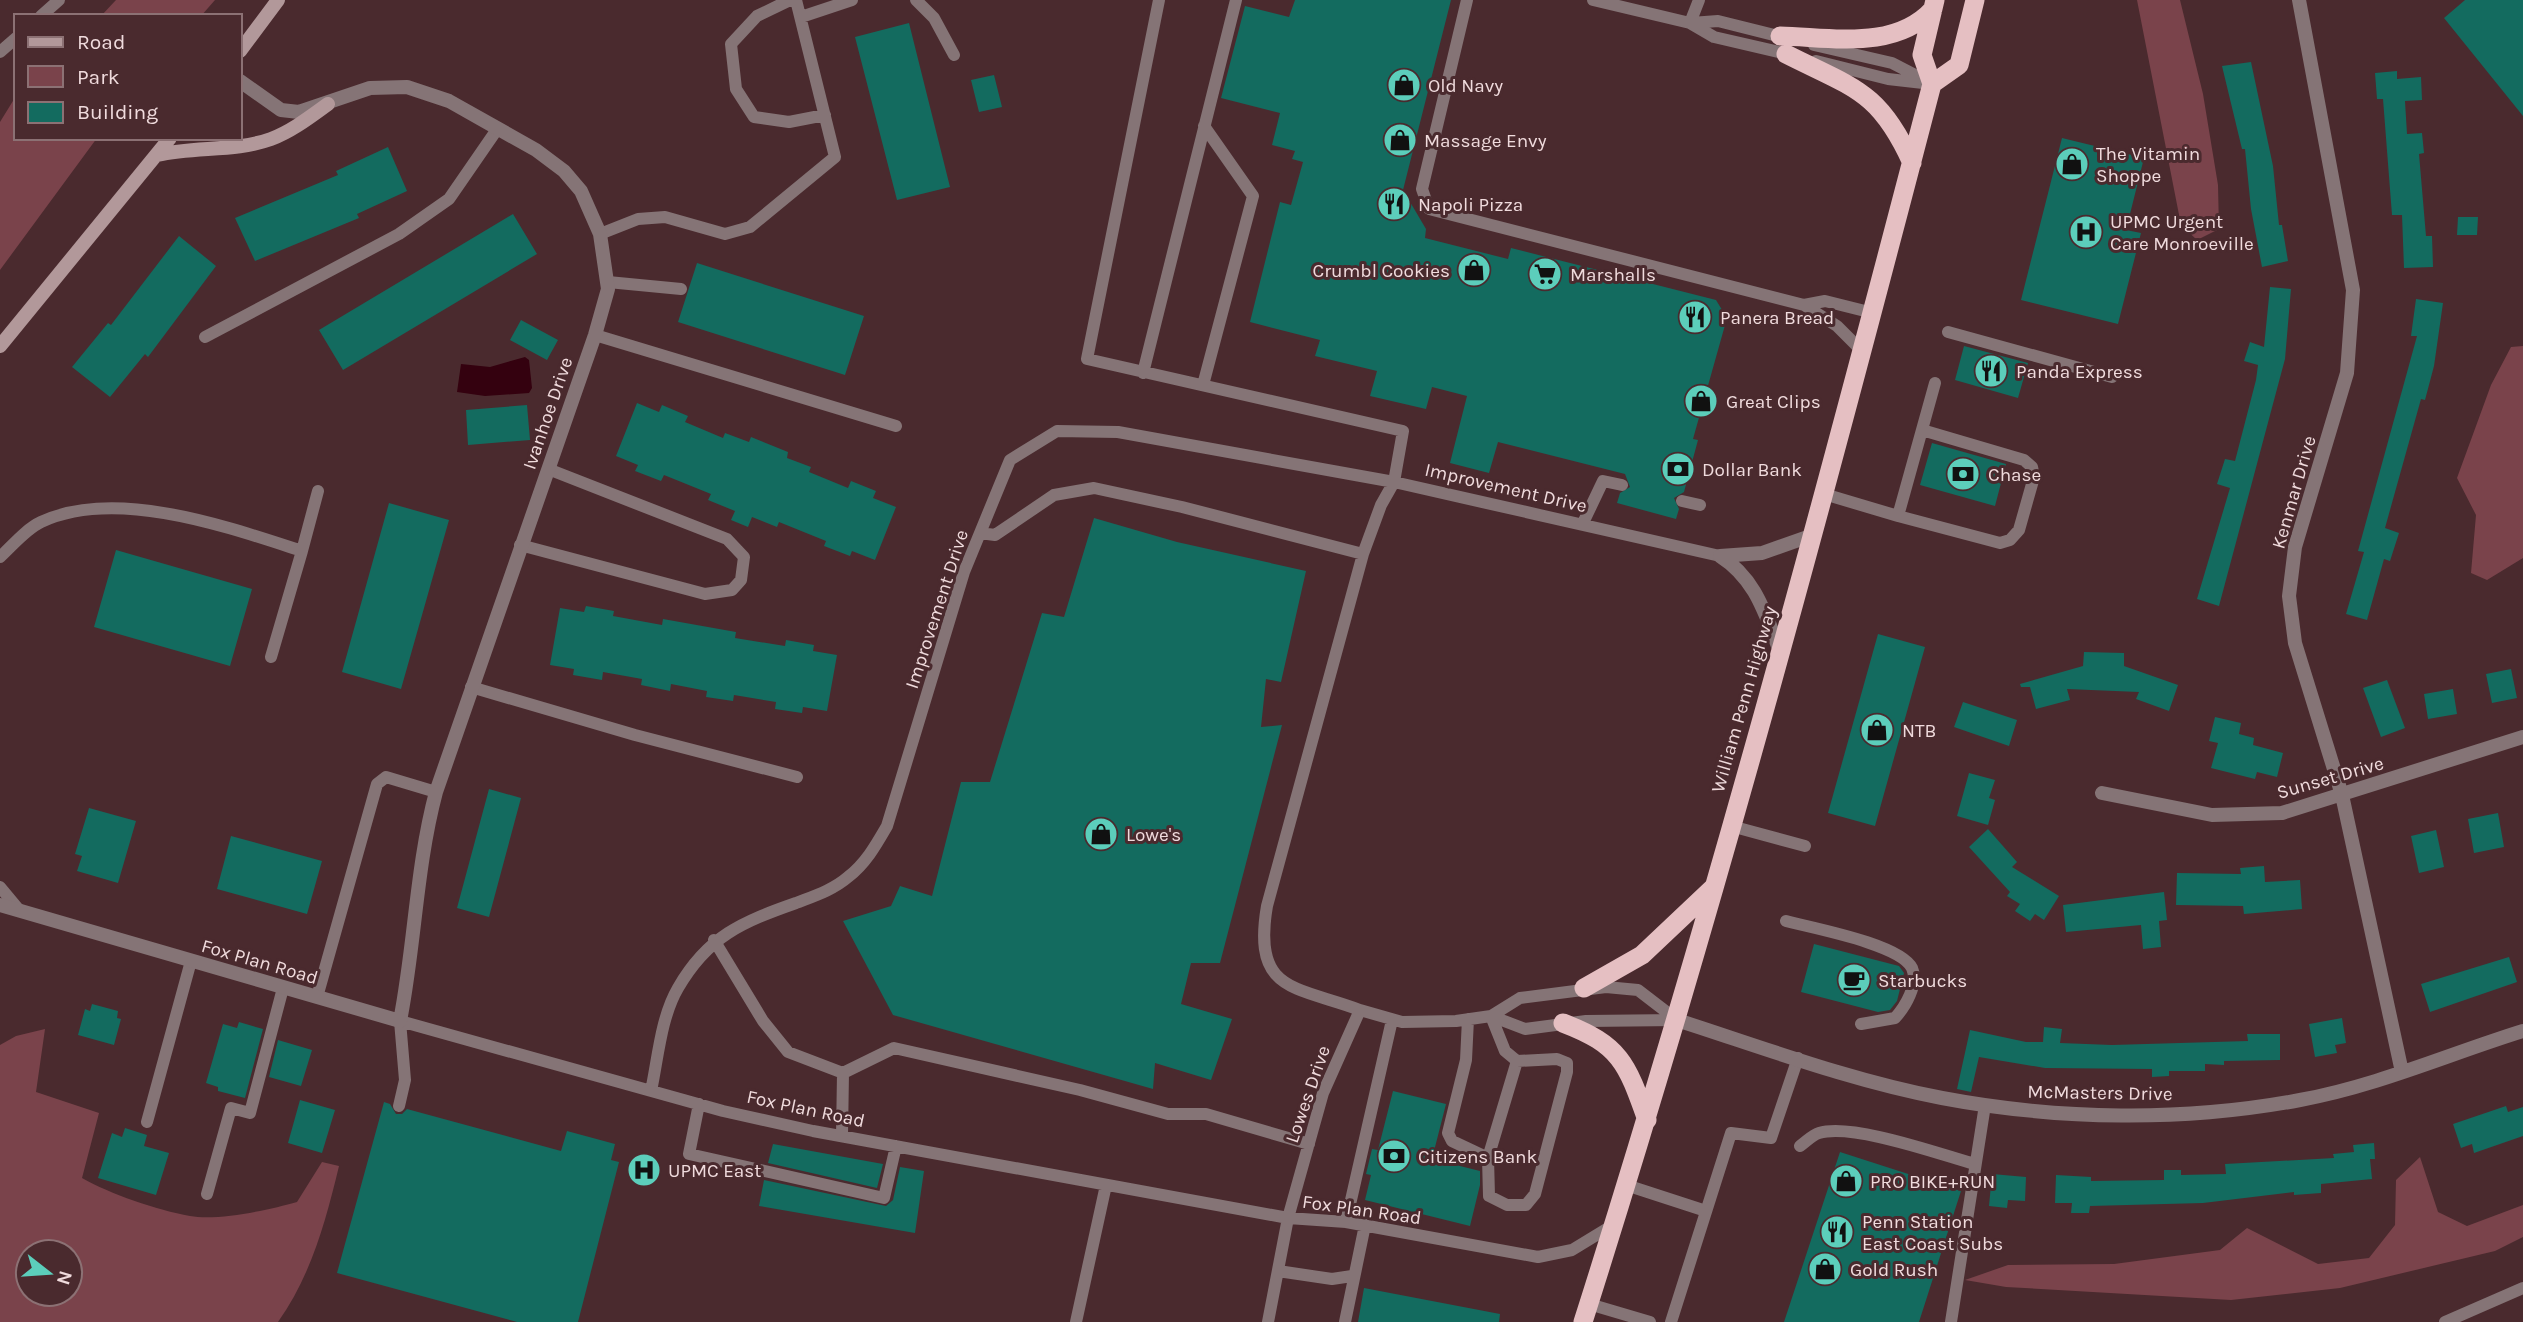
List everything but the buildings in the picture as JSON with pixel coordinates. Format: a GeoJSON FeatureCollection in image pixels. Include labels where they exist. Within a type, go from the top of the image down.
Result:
{"type":"FeatureCollection","features":[{"type":"Feature","properties":{"kind":"highway"},"geometry":{"type":"LineString","coordinates":[[1932,84],[1959,65],[1975,0]]}},
{"type":"Feature","properties":{"kind":"highway"},"geometry":{"type":"LineString","coordinates":[[1783,45],[1886,37],[1915,26],[1934,4]]}},
{"type":"Feature","properties":{"kind":"highway","name":"William Penn Highway"},"geometry":{"type":"LineString","coordinates":[[1586,1313],[1677,1020],[1863,352],[1932,84],[1922,55],[1934,4]]}},
{"type":"Feature","properties":{"kind":"highway"},"geometry":{"type":"LineString","coordinates":[[1783,45],[1870,98],[1893,124],[1912,163]]}},
{"type":"Feature","properties":{"kind":"highway"},"geometry":{"type":"LineString","coordinates":[[1584,988],[1642,955],[1714,886]]}},
{"type":"Feature","properties":{"kind":"highway"},"geometry":{"type":"LineString","coordinates":[[1563,1023],[1597,1037],[1615,1051],[1632,1081],[1647,1120]]}},
{"type":"Feature","properties":{"kind":"main road"},"geometry":{"type":"LineString","coordinates":[[242,48],[278,0]]}},
{"type":"Feature","properties":{"kind":"main road"},"geometry":{"type":"LineString","coordinates":[[157,155],[190,148],[231,148],[272,138],[292,130],[328,104]]}},
{"type":"Feature","properties":{"kind":"main road"},"geometry":{"type":"LineString","coordinates":[[0,346],[168,140]]}},
{"type":"Feature","properties":{"kind":"street","name":"Kenmar Drive"},"geometry":{"type":"LineString","coordinates":[[2299,0],[2353,290],[2347,373],[2295,547],[2289,596],[2295,643],[2342,795],[2402,1072]]}},
{"type":"Feature","properties":{"kind":"street","name":"Ivanhoe Drive"},"geometry":{"type":"LineString","coordinates":[[242,82],[281,110],[299,112],[370,88],[397,85],[449,101],[536,149],[564,171],[581,191],[600,234],[608,282],[595,335],[436,792],[419,867],[412,956],[400,1021]]}},
{"type":"Feature","properties":{"kind":"street"},"geometry":{"type":"LineString","coordinates":[[1720,556],[1762,553],[1813,535]]}},
{"type":"Feature","properties":{"kind":"street"},"geometry":{"type":"LineString","coordinates":[[1720,556],[1741,571],[1754,588],[1780,651]]}},
{"type":"Feature","properties":{"kind":"street","name":"Sunset Drive"},"geometry":{"type":"LineString","coordinates":[[2102,793],[2212,815],[2282,813],[2523,737]]}},
{"type":"Feature","properties":{"kind":"street","name":"Fox Plan Road"},"geometry":{"type":"LineString","coordinates":[[0,905],[400,1021]]}},
{"type":"Feature","properties":{"kind":"street","name":"McMasters Drive"},"geometry":{"type":"LineString","coordinates":[[1677,1020],[1898,1088],[1985,1105],[2080,1114],[2220,1111],[2302,1100],[2402,1072],[2523,1031]]}},
{"type":"Feature","properties":{"kind":"lane"},"geometry":{"type":"LineString","coordinates":[[43,14],[59,0]]}},
{"type":"Feature","properties":{"kind":"lane"},"geometry":{"type":"LineString","coordinates":[[790,0],[757,16],[731,44],[736,89],[754,117],[789,122],[825,115]]}},
{"type":"Feature","properties":{"kind":"lane"},"geometry":{"type":"LineString","coordinates":[[600,234],[638,219],[664,217],[725,233],[750,227],[835,157],[796,0]]}},
{"type":"Feature","properties":{"kind":"lane"},"geometry":{"type":"LineString","coordinates":[[801,17],[852,0]]}},
{"type":"Feature","properties":{"kind":"lane"},"geometry":{"type":"LineString","coordinates":[[916,0],[934,18],[954,55]]}},
{"type":"Feature","properties":{"kind":"lane"},"geometry":{"type":"LineString","coordinates":[[1159,0],[1087,359],[1403,431],[1394,482],[1376,516],[1363,554],[1267,906],[1264,928],[1266,957],[1278,979],[1295,989],[1392,1020],[1413,1024],[1491,1016],[1520,998],[1584,988],[1638,990],[1677,1020]]}},
{"type":"Feature","properties":{"kind":"lane"},"geometry":{"type":"LineString","coordinates":[[1143,373],[1236,0]]}},
{"type":"Feature","properties":{"kind":"lane"},"geometry":{"type":"LineString","coordinates":[[1467,0],[1422,189],[1429,209],[1804,305],[1837,326],[1863,352]]}},
{"type":"Feature","properties":{"kind":"lane"},"geometry":{"type":"LineString","coordinates":[[1593,0],[1690,23],[1714,37],[1892,63],[1932,84]]}},
{"type":"Feature","properties":{"kind":"lane"},"geometry":{"type":"LineString","coordinates":[[1690,23],[1699,0]]}},
{"type":"Feature","properties":{"kind":"lane"},"geometry":{"type":"LineString","coordinates":[[1690,23],[1718,21],[1888,79],[1932,84]]}},
{"type":"Feature","properties":{"kind":"lane"},"geometry":{"type":"LineString","coordinates":[[0,52],[14,40]]}},
{"type":"Feature","properties":{"kind":"lane"},"geometry":{"type":"LineString","coordinates":[[1203,127],[1253,196],[1203,385]]}},
{"type":"Feature","properties":{"kind":"lane"},"geometry":{"type":"LineString","coordinates":[[205,337],[399,234],[449,199],[498,128]]}},
{"type":"Feature","properties":{"kind":"lane"},"geometry":{"type":"LineString","coordinates":[[608,282],[681,289]]}},
{"type":"Feature","properties":{"kind":"lane"},"geometry":{"type":"LineString","coordinates":[[1804,305],[1825,302],[1873,313]]}},
{"type":"Feature","properties":{"kind":"lane"},"geometry":{"type":"LineString","coordinates":[[1948,332],[2112,377]]}},
{"type":"Feature","properties":{"kind":"lane"},"geometry":{"type":"LineString","coordinates":[[595,335],[896,426]]}},
{"type":"Feature","properties":{"kind":"lane"},"geometry":{"type":"LineString","coordinates":[[1898,516],[1935,383]]}},
{"type":"Feature","properties":{"kind":"lane"},"geometry":{"type":"LineString","coordinates":[[1824,495],[2000,543],[2010,540],[2019,530],[2034,477],[2032,467],[2024,460],[1922,430]]}},
{"type":"Feature","properties":{"kind":"lane","name":"Improvement Drive"},"geometry":{"type":"LineString","coordinates":[[651,1091],[665,1025],[677,990],[693,964],[714,940],[744,924],[829,890],[849,877],[870,855],[887,826],[964,572],[1010,460],[1057,431],[1118,432],[1394,482],[1720,556]]}},
{"type":"Feature","properties":{"kind":"lane"},"geometry":{"type":"LineString","coordinates":[[520,545],[705,594],[732,590],[741,580],[744,557],[727,539],[548,469]]}},
{"type":"Feature","properties":{"kind":"lane"},"geometry":{"type":"LineString","coordinates":[[1583,523],[1603,481],[1622,485]]}},
{"type":"Feature","properties":{"kind":"lane"},"geometry":{"type":"LineString","coordinates":[[980,533],[995,534],[1054,495],[1094,488],[1182,507],[1363,554]]}},
{"type":"Feature","properties":{"kind":"lane"},"geometry":{"type":"LineString","coordinates":[[271,657],[318,491]]}},
{"type":"Feature","properties":{"kind":"lane"},"geometry":{"type":"LineString","coordinates":[[1682,500],[1700,505]]}},
{"type":"Feature","properties":{"kind":"lane"},"geometry":{"type":"LineString","coordinates":[[0,557],[40,523],[79,512],[116,509],[171,515],[302,551]]}},
{"type":"Feature","properties":{"kind":"lane"},"geometry":{"type":"LineString","coordinates":[[471,687],[635,735],[797,777]]}},
{"type":"Feature","properties":{"kind":"lane"},"geometry":{"type":"LineString","coordinates":[[317,998],[377,784],[386,777],[436,792]]}},
{"type":"Feature","properties":{"kind":"lane"},"geometry":{"type":"LineString","coordinates":[[1731,826],[1805,846]]}},
{"type":"Feature","properties":{"kind":"lane"},"geometry":{"type":"LineString","coordinates":[[0,887],[20,911]]}},
{"type":"Feature","properties":{"kind":"lane"},"geometry":{"type":"LineString","coordinates":[[1786,921],[1880,947],[1903,958],[1912,968],[1914,979],[1905,1007],[1895,1018],[1861,1024]]}},
{"type":"Feature","properties":{"kind":"lane"},"geometry":{"type":"LineString","coordinates":[[714,940],[763,1021],[788,1052],[843,1073],[894,1048],[1080,1090],[1168,1114],[1206,1114],[1309,1144]]}},
{"type":"Feature","properties":{"kind":"lane"},"geometry":{"type":"LineString","coordinates":[[147,1122],[191,961]]}},
{"type":"Feature","properties":{"kind":"lane"},"geometry":{"type":"LineString","coordinates":[[207,1194],[230,1108],[250,1112],[283,988]]}},
{"type":"Feature","properties":{"kind":"lane","name":"Lowes Drive"},"geometry":{"type":"LineString","coordinates":[[1268,1322],[1288,1218],[1309,1144],[1328,1080],[1360,1010]]}},
{"type":"Feature","properties":{"kind":"lane"},"geometry":{"type":"LineString","coordinates":[[1491,1016],[1525,1029],[1563,1023],[1677,1020]]}},
{"type":"Feature","properties":{"kind":"lane"},"geometry":{"type":"LineString","coordinates":[[1491,1016],[1505,1051],[1517,1061],[1557,1059],[1567,1063],[1567,1072],[1535,1194],[1525,1205],[1507,1205],[1489,1196],[1488,1158],[1517,1061]]}},
{"type":"Feature","properties":{"kind":"lane"},"geometry":{"type":"LineString","coordinates":[[1468,1019],[1466,1060],[1448,1133],[1452,1141],[1488,1158]]}},
{"type":"Feature","properties":{"kind":"lane"},"geometry":{"type":"LineString","coordinates":[[1346,1222],[1392,1020]]}},
{"type":"Feature","properties":{"kind":"lane"},"geometry":{"type":"LineString","coordinates":[[399,1106],[405,1080],[400,1021]]}},
{"type":"Feature","properties":{"kind":"lane","name":"Fox Plan Road"},"geometry":{"type":"LineString","coordinates":[[400,1021],[699,1104],[842,1136],[1288,1218],[1346,1222],[1546,1257],[1572,1250],[1614,1224]]}},
{"type":"Feature","properties":{"kind":"lane"},"geometry":{"type":"LineString","coordinates":[[1671,1322],[1731,1133],[1771,1138],[1798,1058]]}},
{"type":"Feature","properties":{"kind":"lane"},"geometry":{"type":"LineString","coordinates":[[842,1136],[843,1073]]}},
{"type":"Feature","properties":{"kind":"lane"},"geometry":{"type":"LineString","coordinates":[[699,1104],[688,1154],[884,1198],[896,1146]]}},
{"type":"Feature","properties":{"kind":"lane"},"geometry":{"type":"LineString","coordinates":[[1951,1322],[1985,1105]]}},
{"type":"Feature","properties":{"kind":"lane"},"geometry":{"type":"LineString","coordinates":[[1800,1146],[1818,1133],[1844,1132],[1870,1136],[1975,1164]]}},
{"type":"Feature","properties":{"kind":"lane"},"geometry":{"type":"LineString","coordinates":[[1076,1322],[1106,1185]]}},
{"type":"Feature","properties":{"kind":"lane"},"geometry":{"type":"LineString","coordinates":[[1626,1185],[1706,1211]]}},
{"type":"Feature","properties":{"kind":"lane"},"geometry":{"type":"LineString","coordinates":[[1345,1322],[1352,1276],[1365,1225]]}},
{"type":"Feature","properties":{"kind":"lane"},"geometry":{"type":"LineString","coordinates":[[1278,1271],[1332,1279],[1352,1276]]}},
{"type":"Feature","properties":{"kind":"lane"},"geometry":{"type":"LineString","coordinates":[[2445,1322],[2523,1288]]}},
{"type":"Feature","properties":{"kind":"lane"},"geometry":{"type":"LineString","coordinates":[[1586,1313],[1650,1322]]}},
{"type":"Feature","properties":{"kind":"green space"},"geometry":{"type":"Polygon","coordinates":[[[116,0],[215,0],[203,14],[103,14],[116,0]]]}},
{"type":"Feature","properties":{"kind":"green space"},"geometry":{"type":"Polygon","coordinates":[[[2137,0],[2180,0],[2203,94],[2218,185],[2219,229],[2197,240],[2181,225],[2137,0]]]}},
{"type":"Feature","properties":{"kind":"green space"},"geometry":{"type":"Polygon","coordinates":[[[14,99],[14,140],[96,140],[0,270],[0,122],[14,99]]]}},
{"type":"Feature","properties":{"kind":"green space"},"geometry":{"type":"Polygon","coordinates":[[[2523,346],[2523,558],[2487,580],[2471,573],[2476,515],[2457,478],[2491,385],[2511,347],[2523,346]]]}},
{"type":"Feature","properties":{"kind":"green space"},"geometry":{"type":"Polygon","coordinates":[[[45,1029],[36,1092],[99,1113],[82,1178],[120,1195],[190,1216],[229,1216],[297,1202],[322,1162],[339,1166],[323,1227],[308,1267],[278,1322],[0,1322],[0,1045],[16,1036],[45,1029]]]}},
{"type":"Feature","properties":{"kind":"green space"},"geometry":{"type":"Polygon","coordinates":[[[2420,1157],[2438,1212],[2467,1226],[2523,1205],[2523,1237],[2495,1251],[2340,1288],[2231,1300],[2006,1287],[1965,1280],[2008,1265],[2114,1264],[2220,1250],[2247,1228],[2318,1264],[2369,1258],[2395,1225],[2396,1180],[2420,1157]]]}},
{"type":"Feature","properties":{"kind":"shaded area"},"geometry":{"type":"Polygon","coordinates":[[[525,357],[529,360],[532,388],[529,393],[485,396],[457,392],[461,364],[490,367],[525,357]]]}},
{"type":"Feature","properties":{"kind":"place","name":"Old Navy"},"geometry":{"type":"Point","coordinates":[1404,85]}},
{"type":"Feature","properties":{"kind":"place","name":"Massage Envy"},"geometry":{"type":"Point","coordinates":[1400,140]}},
{"type":"Feature","properties":{"kind":"place","name":"The Vitamin Shoppe"},"geometry":{"type":"Point","coordinates":[2072,164]}},
{"type":"Feature","properties":{"kind":"place","name":"Napoli Pizza"},"geometry":{"type":"Point","coordinates":[1394,204]}},
{"type":"Feature","properties":{"kind":"place","name":"UPMC Urgent Care Monroeville"},"geometry":{"type":"Point","coordinates":[2086,232]}},
{"type":"Feature","properties":{"kind":"place","name":"Crumbl Cookies"},"geometry":{"type":"Point","coordinates":[1474,270]}},
{"type":"Feature","properties":{"kind":"place","name":"Marshalls"},"geometry":{"type":"Point","coordinates":[1545,274]}},
{"type":"Feature","properties":{"kind":"place","name":"Panera Bread"},"geometry":{"type":"Point","coordinates":[1695,317]}},
{"type":"Feature","properties":{"kind":"place","name":"Panda Express"},"geometry":{"type":"Point","coordinates":[1991,371]}},
{"type":"Feature","properties":{"kind":"place","name":"Great Clips"},"geometry":{"type":"Point","coordinates":[1701,401]}},
{"type":"Feature","properties":{"kind":"place","name":"Dollar Bank"},"geometry":{"type":"Point","coordinates":[1678,469]}},
{"type":"Feature","properties":{"kind":"place","name":"Chase"},"geometry":{"type":"Point","coordinates":[1963,474]}},
{"type":"Feature","properties":{"kind":"place","name":"NTB"},"geometry":{"type":"Point","coordinates":[1877,730]}},
{"type":"Feature","properties":{"kind":"place","name":"Lowe's"},"geometry":{"type":"Point","coordinates":[1101,834]}},
{"type":"Feature","properties":{"kind":"place","name":"Starbucks"},"geometry":{"type":"Point","coordinates":[1854,980]}},
{"type":"Feature","properties":{"kind":"place","name":"Citizens Bank"},"geometry":{"type":"Point","coordinates":[1394,1156]}},
{"type":"Feature","properties":{"kind":"place","name":"UPMC East"},"geometry":{"type":"Point","coordinates":[644,1170]}},
{"type":"Feature","properties":{"kind":"place","name":"PRO BIKE+RUN"},"geometry":{"type":"Point","coordinates":[1846,1181]}},
{"type":"Feature","properties":{"kind":"place","name":"Penn Station East Coast Subs"},"geometry":{"type":"Point","coordinates":[1837,1232]}},
{"type":"Feature","properties":{"kind":"place","name":"Gold Rush"},"geometry":{"type":"Point","coordinates":[1825,1269]}}]}
